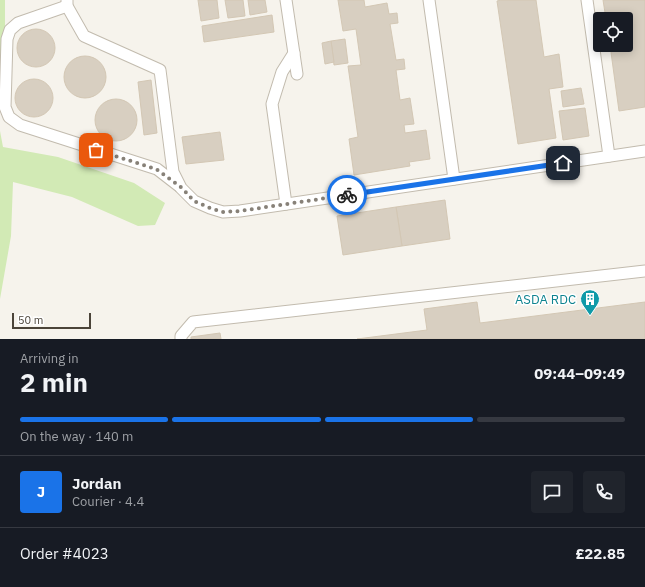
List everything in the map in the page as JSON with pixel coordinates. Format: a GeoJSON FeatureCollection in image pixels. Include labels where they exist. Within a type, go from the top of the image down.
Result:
{"type":"FeatureCollection","features":[{"type":"Feature","properties":{"kind":"lane"},"geometry":{"type":"LineString","coordinates":[[286,0],[296,74]]}},
{"type":"Feature","properties":{"kind":"lane"},"geometry":{"type":"LineString","coordinates":[[429,0],[454,179]]}},
{"type":"Feature","properties":{"kind":"lane"},"geometry":{"type":"LineString","coordinates":[[587,0],[609,156]]}},
{"type":"Feature","properties":{"kind":"lane"},"geometry":{"type":"LineString","coordinates":[[182,188],[173,172],[160,70],[84,36],[67,3],[18,23],[10,30],[7,40],[5,107],[9,116],[20,126],[156,169],[182,188],[194,201],[223,212],[240,211],[645,150]]}},
{"type":"Feature","properties":{"kind":"lane"},"geometry":{"type":"LineString","coordinates":[[286,204],[272,104],[282,72],[294,53]]}},
{"type":"Feature","properties":{"kind":"lane"},"geometry":{"type":"LineString","coordinates":[[181,339],[181,336],[193,322],[645,271]]}},
{"type":"Feature","properties":{"kind":"green space"},"geometry":{"type":"Polygon","coordinates":[[[0,0],[5,0],[5,78],[0,108],[0,0]]]}},
{"type":"Feature","properties":{"kind":"green space"},"geometry":{"type":"Polygon","coordinates":[[[0,131],[3,147],[58,157],[134,183],[165,203],[155,225],[138,226],[72,197],[13,182],[11,236],[0,299],[0,131]]]}},
{"type":"Feature","properties":{"kind":"building"},"geometry":{"type":"Polygon","coordinates":[[[198,0],[217,0],[219,18],[201,21],[198,0]]]}},
{"type":"Feature","properties":{"kind":"building"},"geometry":{"type":"Polygon","coordinates":[[[225,0],[243,0],[245,16],[228,18],[225,0]]]}},
{"type":"Feature","properties":{"kind":"building"},"geometry":{"type":"Polygon","coordinates":[[[248,0],[265,0],[267,12],[250,15],[248,0]]]}},
{"type":"Feature","properties":{"kind":"building"},"geometry":{"type":"Polygon","coordinates":[[[338,0],[364,0],[365,7],[387,3],[389,14],[397,13],[398,23],[390,24],[396,60],[404,59],[405,69],[396,70],[400,100],[410,98],[414,124],[404,125],[405,133],[426,130],[430,159],[409,162],[410,166],[354,175],[349,139],[358,137],[348,66],[361,65],[356,29],[343,31],[338,0]]]}},
{"type":"Feature","properties":{"kind":"building"},"geometry":{"type":"Polygon","coordinates":[[[536,0],[544,57],[559,54],[563,87],[549,89],[556,138],[518,144],[497,1],[536,0]]]}},
{"type":"Feature","properties":{"kind":"building"},"geometry":{"type":"Polygon","coordinates":[[[603,0],[645,0],[645,107],[619,111],[611,52],[633,52],[633,12],[605,12],[603,0]]]}},
{"type":"Feature","properties":{"kind":"building"},"geometry":{"type":"Polygon","coordinates":[[[272,15],[274,32],[204,42],[202,26],[272,15]]]}},
{"type":"Feature","properties":{"kind":"building"},"geometry":{"type":"Polygon","coordinates":[[[32,29],[40,29],[47,32],[52,37],[55,48],[52,59],[47,64],[40,67],[32,67],[25,64],[20,59],[17,52],[17,44],[20,37],[25,32],[32,29]]]}},
{"type":"Feature","properties":{"kind":"building"},"geometry":{"type":"Polygon","coordinates":[[[345,39],[348,63],[334,65],[331,41],[345,39]]]}},
{"type":"Feature","properties":{"kind":"building"},"geometry":{"type":"Polygon","coordinates":[[[331,41],[334,62],[325,64],[322,43],[331,41]]]}},
{"type":"Feature","properties":{"kind":"building"},"geometry":{"type":"Polygon","coordinates":[[[81,56],[89,56],[97,59],[103,65],[106,77],[103,89],[97,95],[89,98],[81,98],[73,95],[67,89],[64,81],[64,73],[67,65],[73,59],[81,56]]]}},
{"type":"Feature","properties":{"kind":"building"},"geometry":{"type":"Polygon","coordinates":[[[30,79],[38,79],[45,82],[50,87],[53,98],[50,109],[45,114],[38,117],[30,117],[23,114],[18,109],[15,102],[15,94],[18,87],[23,82],[30,79]]]}},
{"type":"Feature","properties":{"kind":"building"},"geometry":{"type":"Polygon","coordinates":[[[151,80],[157,133],[144,135],[138,82],[151,80]]]}},
{"type":"Feature","properties":{"kind":"building"},"geometry":{"type":"Polygon","coordinates":[[[581,88],[584,104],[563,107],[561,91],[581,88]]]}},
{"type":"Feature","properties":{"kind":"building"},"geometry":{"type":"Polygon","coordinates":[[[112,99],[120,99],[128,102],[134,108],[137,120],[134,132],[128,138],[120,141],[112,141],[104,138],[98,132],[95,124],[95,116],[98,108],[104,102],[112,99]]]}},
{"type":"Feature","properties":{"kind":"building"},"geometry":{"type":"Polygon","coordinates":[[[585,108],[589,136],[563,140],[559,111],[585,108]]]}},
{"type":"Feature","properties":{"kind":"building"},"geometry":{"type":"Polygon","coordinates":[[[220,132],[224,160],[186,164],[182,137],[220,132]]]}},
{"type":"Feature","properties":{"kind":"building"},"geometry":{"type":"Polygon","coordinates":[[[445,200],[450,239],[402,246],[396,207],[445,200]]]}},
{"type":"Feature","properties":{"kind":"building"},"geometry":{"type":"Polygon","coordinates":[[[396,207],[402,246],[343,255],[337,216],[396,207]]]}},
{"type":"Feature","properties":{"kind":"building","name":"ASDA RDC"},"geometry":{"type":"Polygon","coordinates":[[[477,302],[480,323],[645,302],[645,339],[357,339],[427,330],[424,309],[477,302]]]}},
{"type":"Feature","properties":{"kind":"building"},"geometry":{"type":"Polygon","coordinates":[[[220,333],[221,339],[191,339],[191,337],[220,333]]]}},
{"type":"Feature","properties":{"kind":"way so far"},"geometry":{"type":"LineString","coordinates":[[96,150],[156,169],[182,188],[194,201],[223,212],[240,211],[347,195]]}},
{"type":"Feature","properties":{"kind":"place","name":"ASDA RDC"},"geometry":{"type":"Point","coordinates":[590,316]}},
{"type":"Feature","properties":{"kind":"route"},"geometry":{"type":"LineString","coordinates":[[347,195],[563,163]]}}]}
